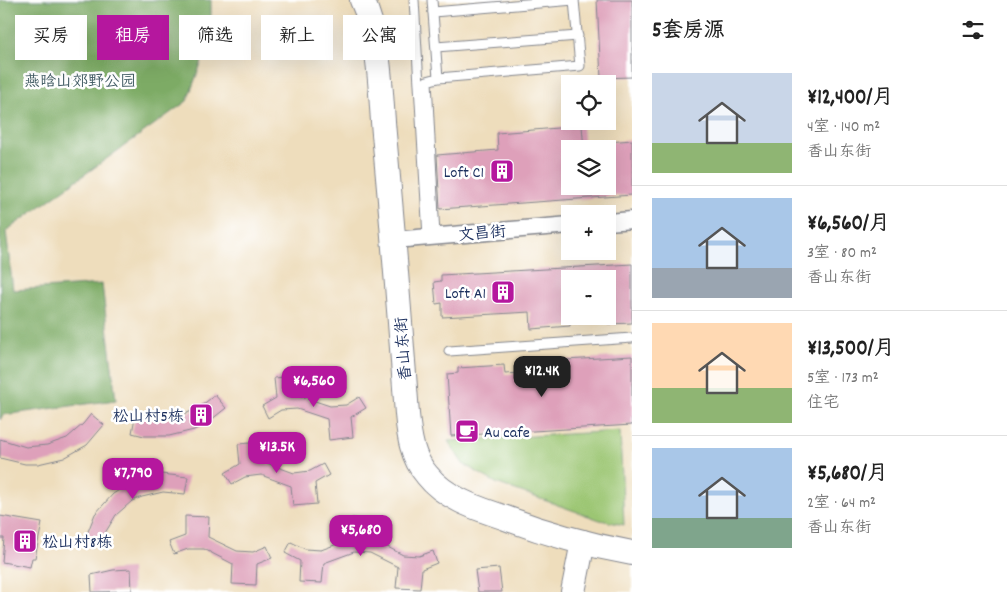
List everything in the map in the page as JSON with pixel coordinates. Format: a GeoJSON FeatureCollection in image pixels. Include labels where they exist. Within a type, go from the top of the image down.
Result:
{"type":"FeatureCollection","features":[{"type":"Feature","properties":{"kind":"street","name":"香山东街"},"geometry":{"type":"LineString","coordinates":[[362,0],[370,20],[376,53],[394,240],[408,421],[413,451],[418,463],[435,484],[458,499],[532,528],[632,553]]}},
{"type":"Feature","properties":{"kind":"street"},"geometry":{"type":"LineString","coordinates":[[616,221],[632,220]]}},
{"type":"Feature","properties":{"kind":"street","name":"文昌街"},"geometry":{"type":"LineString","coordinates":[[394,240],[561,226]]}},
{"type":"Feature","properties":{"kind":"street"},"geometry":{"type":"LineString","coordinates":[[573,592],[582,542]]}},
{"type":"Feature","properties":{"kind":"lane"},"geometry":{"type":"LineString","coordinates":[[414,0],[432,237]]}},
{"type":"Feature","properties":{"kind":"lane"},"geometry":{"type":"LineString","coordinates":[[432,0],[438,78]]}},
{"type":"Feature","properties":{"kind":"lane"},"geometry":{"type":"LineString","coordinates":[[432,237],[427,81],[438,78],[580,66],[574,0],[433,12]]}},
{"type":"Feature","properties":{"kind":"lane"},"geometry":{"type":"LineString","coordinates":[[436,47],[578,36]]}},
{"type":"Feature","properties":{"kind":"lane"},"geometry":{"type":"LineString","coordinates":[[449,351],[632,338]]}},
{"type":"Feature","properties":{"kind":"green space","name":"燕晗山郊野公园"},"geometry":{"type":"Polygon","coordinates":[[[0,0],[211,0],[211,15],[179,15],[179,60],[202,60],[187,101],[6,231],[13,290],[102,284],[116,400],[3,415],[0,420],[0,0]]]}},
{"type":"Feature","properties":{"kind":"green space"},"geometry":{"type":"Polygon","coordinates":[[[620,431],[624,525],[600,520],[496,483],[463,464],[448,441],[620,431]]]}},
{"type":"Feature","properties":{"kind":"building"},"geometry":{"type":"Polygon","coordinates":[[[597,0],[632,0],[632,77],[616,78],[616,75],[601,75],[597,0]]]}},
{"type":"Feature","properties":{"kind":"building","name":"Loft C1"},"geometry":{"type":"Polygon","coordinates":[[[561,128],[561,130],[582,130],[583,140],[561,140],[561,195],[616,195],[616,141],[632,140],[632,195],[440,209],[437,155],[498,150],[497,133],[561,128]]]}},
{"type":"Feature","properties":{"kind":"building","name":"Loft A1"},"geometry":{"type":"Polygon","coordinates":[[[632,264],[632,323],[616,324],[616,270],[561,270],[561,325],[570,326],[531,329],[530,312],[442,317],[442,303],[436,304],[434,282],[441,281],[441,275],[632,264]]]}},
{"type":"Feature","properties":{"kind":"building"},"geometry":{"type":"Polygon","coordinates":[[[632,356],[632,425],[451,436],[447,374],[458,373],[458,368],[504,365],[505,374],[567,370],[566,360],[632,356]]]}},
{"type":"Feature","properties":{"kind":"building"},"geometry":{"type":"Polygon","coordinates":[[[298,376],[300,396],[330,406],[346,405],[359,397],[366,408],[351,417],[353,437],[329,440],[327,419],[297,409],[281,410],[268,418],[262,406],[276,398],[274,378],[298,376]]]}},
{"type":"Feature","properties":{"kind":"building","name":"松山村5栋"},"geometry":{"type":"Polygon","coordinates":[[[215,395],[226,408],[206,424],[194,430],[169,436],[144,436],[132,433],[135,417],[157,419],[177,417],[197,409],[215,395]]]}},
{"type":"Feature","properties":{"kind":"building"},"geometry":{"type":"Polygon","coordinates":[[[91,414],[104,425],[87,445],[64,458],[38,464],[25,464],[0,458],[0,439],[26,447],[47,445],[67,438],[91,414]]]}},
{"type":"Feature","properties":{"kind":"building"},"geometry":{"type":"Polygon","coordinates":[[[262,442],[264,462],[294,473],[310,471],[323,464],[329,475],[315,483],[317,504],[293,506],[291,486],[261,475],[245,477],[232,484],[225,473],[240,464],[238,444],[262,442]]]}},
{"type":"Feature","properties":{"kind":"building"},"geometry":{"type":"Polygon","coordinates":[[[161,474],[188,477],[185,494],[163,492],[132,501],[116,515],[105,533],[102,544],[85,539],[95,514],[113,494],[135,480],[161,474]]]}},
{"type":"Feature","properties":{"kind":"building","name":"松山村8栋"},"geometry":{"type":"Polygon","coordinates":[[[0,516],[42,523],[35,558],[32,558],[30,567],[2,562],[4,538],[0,538],[0,516]]]}},
{"type":"Feature","properties":{"kind":"building"},"geometry":{"type":"Polygon","coordinates":[[[185,516],[209,517],[208,537],[237,551],[253,552],[267,546],[272,558],[257,564],[256,585],[232,584],[233,564],[204,549],[188,549],[174,554],[169,542],[185,536],[185,516]]]}},
{"type":"Feature","properties":{"kind":"building"},"geometry":{"type":"Polygon","coordinates":[[[352,518],[375,520],[374,540],[403,555],[419,556],[433,551],[437,563],[422,569],[420,589],[396,588],[398,567],[370,553],[354,552],[324,563],[322,583],[299,582],[300,561],[285,553],[291,542],[305,549],[321,550],[351,539],[352,518]]]}},
{"type":"Feature","properties":{"kind":"building"},"geometry":{"type":"Polygon","coordinates":[[[499,568],[502,592],[478,592],[475,570],[499,568]]]}},
{"type":"Feature","properties":{"kind":"building"},"geometry":{"type":"Polygon","coordinates":[[[131,569],[132,591],[92,592],[91,575],[113,570],[131,569]]]}},
{"type":"Feature","properties":{"kind":"place","name":"Loft C1"},"geometry":{"type":"Point","coordinates":[502,171]}},
{"type":"Feature","properties":{"kind":"place","name":"Loft A1"},"geometry":{"type":"Point","coordinates":[503,292]}},
{"type":"Feature","properties":{"kind":"place","name":"松山村5栋"},"geometry":{"type":"Point","coordinates":[201,415]}},
{"type":"Feature","properties":{"kind":"place","name":"Au cafe"},"geometry":{"type":"Point","coordinates":[467,431]}},
{"type":"Feature","properties":{"kind":"place","name":"松山村8栋"},"geometry":{"type":"Point","coordinates":[25,541]}}]}
